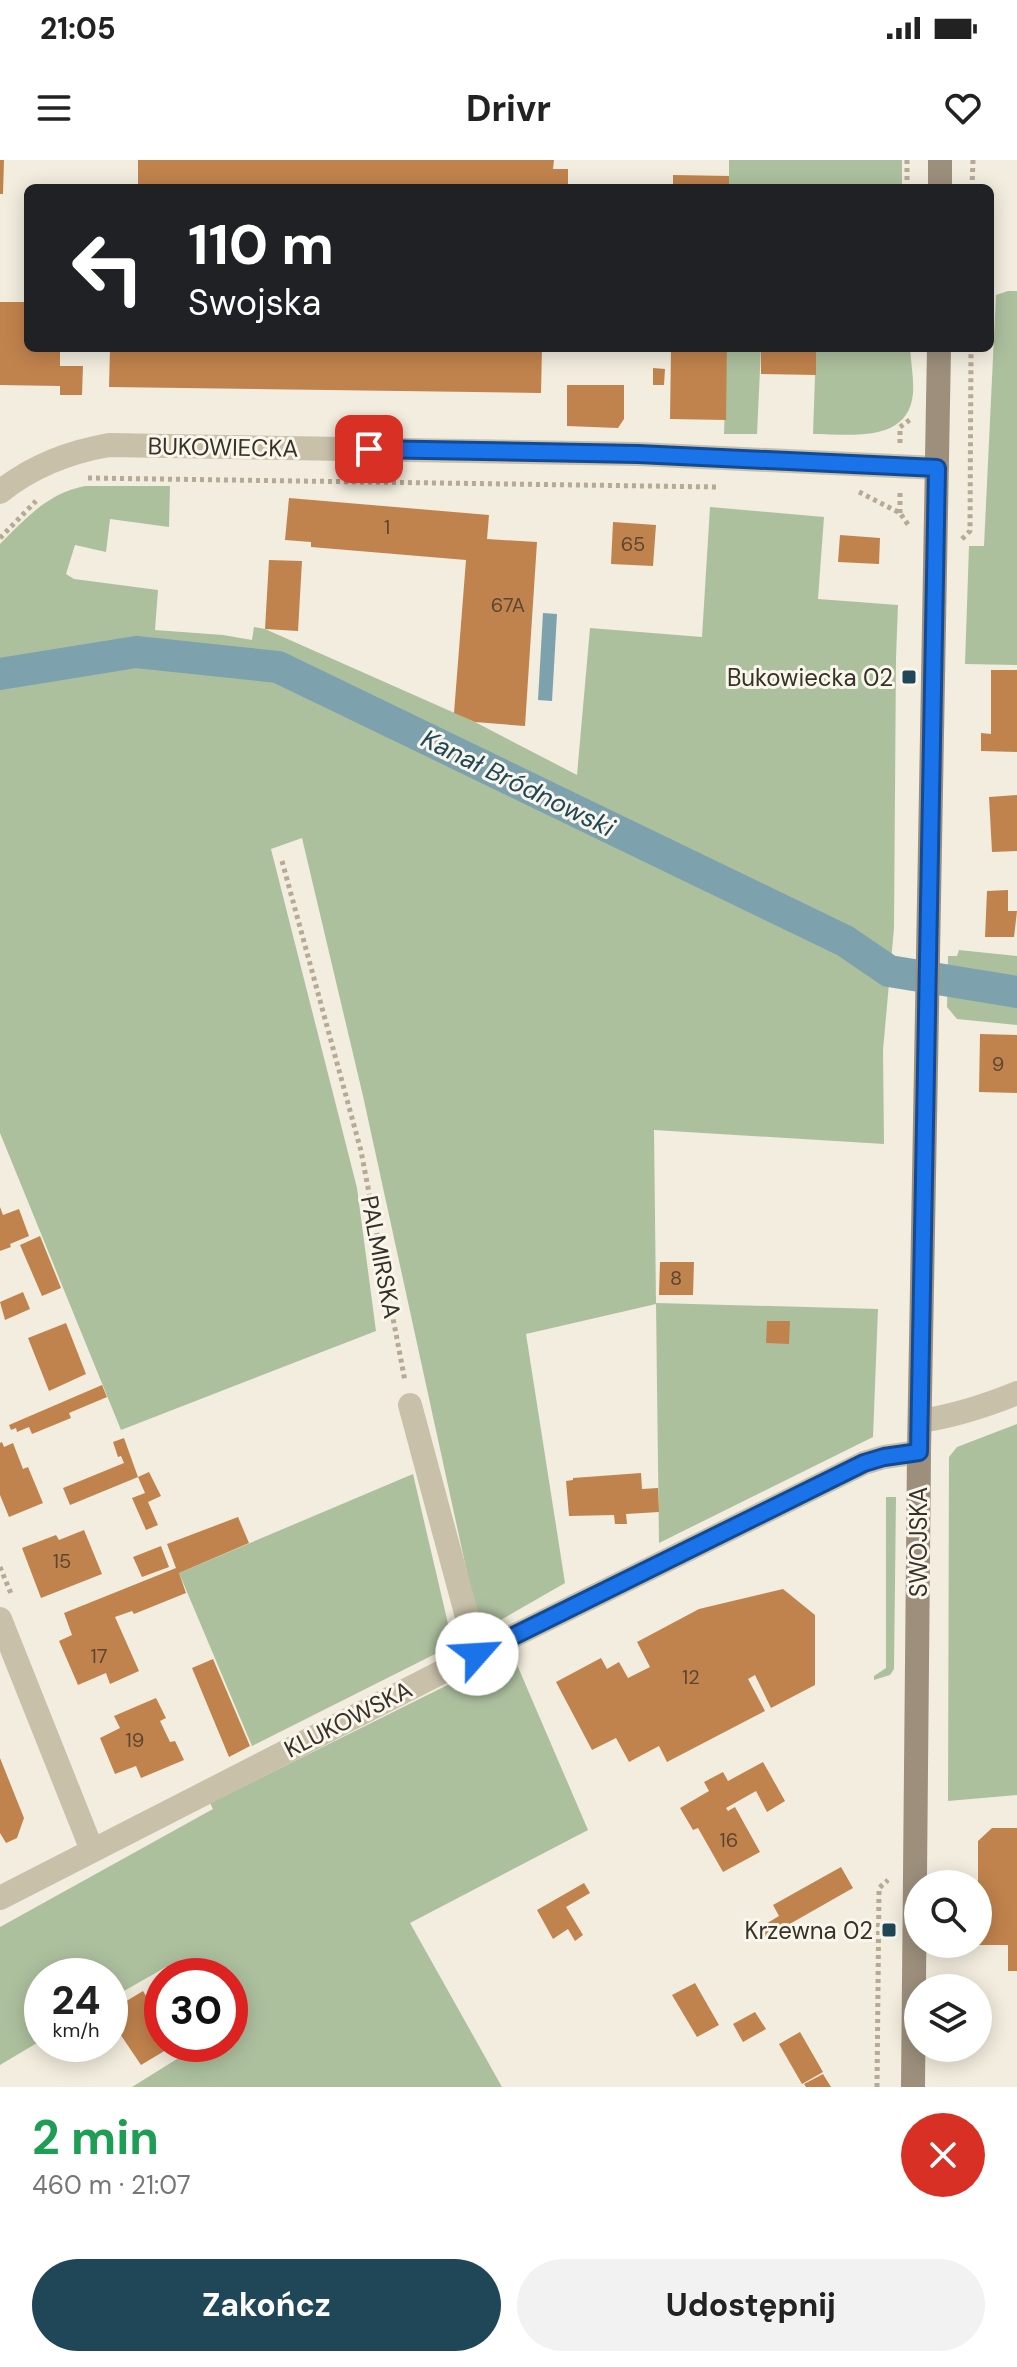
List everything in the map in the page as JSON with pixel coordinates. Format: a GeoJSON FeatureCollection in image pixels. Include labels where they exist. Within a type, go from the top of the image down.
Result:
{"type":"FeatureCollection","features":[{"type":"Feature","properties":{"kind":"street"},"geometry":{"type":"LineString","coordinates":[[940,160],[940,184]]}},
{"type":"Feature","properties":{"kind":"street","name":"SWOJSKA"},"geometry":{"type":"LineString","coordinates":[[913,2087],[919,1452],[939,352]]}},
{"type":"Feature","properties":{"kind":"street","name":"BUKOWIECKA"},"geometry":{"type":"LineString","coordinates":[[0,492],[51,460],[81,449],[109,445],[638,454],[937,468]]}},
{"type":"Feature","properties":{"kind":"street"},"geometry":{"type":"LineString","coordinates":[[920,1421],[976,1409],[1017,1393]]}},
{"type":"Feature","properties":{"kind":"street"},"geometry":{"type":"LineString","coordinates":[[410,1405],[477,1654]]}},
{"type":"Feature","properties":{"kind":"street","name":"KLUKOWSKA"},"geometry":{"type":"LineString","coordinates":[[0,1898],[477,1654],[864,1463],[919,1452]]}},
{"type":"Feature","properties":{"kind":"street"},"geometry":{"type":"LineString","coordinates":[[8,1612],[92,1850]]}},
{"type":"Feature","properties":{"kind":"path"},"geometry":{"type":"LineString","coordinates":[[907,160],[907,184]]}},
{"type":"Feature","properties":{"kind":"path"},"geometry":{"type":"LineString","coordinates":[[972,184],[973,160]]}},
{"type":"Feature","properties":{"kind":"path"},"geometry":{"type":"LineString","coordinates":[[76,481],[88,478],[723,488]]}},
{"type":"Feature","properties":{"kind":"path"},"geometry":{"type":"LineString","coordinates":[[852,489],[900,513]]}},
{"type":"Feature","properties":{"kind":"path"},"geometry":{"type":"LineString","coordinates":[[0,538],[39,498]]}},
{"type":"Feature","properties":{"kind":"path","name":"PALMIRSKA"},"geometry":{"type":"LineString","coordinates":[[282,861],[361,1151],[410,1405]]}},
{"type":"Feature","properties":{"kind":"path"},"geometry":{"type":"LineString","coordinates":[[0,1567],[8,1612]]}},
{"type":"Feature","properties":{"kind":"green space"},"geometry":{"type":"Polygon","coordinates":[[[729,160],[902,160],[902,184],[729,184],[729,160]]]}},
{"type":"Feature","properties":{"kind":"green space"},"geometry":{"type":"Polygon","coordinates":[[[1017,291],[1017,665],[965,664],[969,546],[984,546],[996,295],[1017,291]]]}},
{"type":"Feature","properties":{"kind":"green space"},"geometry":{"type":"Polygon","coordinates":[[[727,352],[761,352],[757,434],[724,434],[727,352]]]}},
{"type":"Feature","properties":{"kind":"green space"},"geometry":{"type":"Polygon","coordinates":[[[816,352],[910,352],[913,393],[909,409],[901,421],[875,433],[813,434],[816,352]]]}},
{"type":"Feature","properties":{"kind":"green space"},"geometry":{"type":"Polygon","coordinates":[[[85,486],[170,486],[169,527],[110,519],[106,552],[75,545],[66,574],[74,579],[158,590],[155,630],[252,640],[254,627],[265,629],[475,722],[577,775],[590,628],[702,637],[710,507],[824,517],[818,599],[898,605],[894,928],[883,1050],[884,1144],[654,1130],[656,1303],[878,1309],[873,1437],[659,1543],[656,1304],[526,1334],[565,1583],[480,1632],[363,1096],[302,838],[271,849],[357,1188],[376,1331],[121,1430],[0,1133],[0,544],[49,501],[85,486]]]}},
{"type":"Feature","properties":{"kind":"green space"},"geometry":{"type":"Polygon","coordinates":[[[959,950],[1017,956],[1017,1025],[957,1019],[947,1007],[948,956],[957,956],[959,950]]]}},
{"type":"Feature","properties":{"kind":"green space"},"geometry":{"type":"Polygon","coordinates":[[[1017,1424],[1017,1795],[948,1801],[949,1457],[957,1447],[1017,1424]]]}},
{"type":"Feature","properties":{"kind":"green space"},"geometry":{"type":"Polygon","coordinates":[[[413,1474],[453,1645],[252,1746],[179,1573],[413,1474]]]}},
{"type":"Feature","properties":{"kind":"green space"},"geometry":{"type":"Polygon","coordinates":[[[886,1497],[896,1497],[894,1669],[890,1675],[874,1680],[874,1676],[886,1668],[886,1497]]]}},
{"type":"Feature","properties":{"kind":"green space"},"geometry":{"type":"Polygon","coordinates":[[[512,1653],[588,1830],[410,1923],[502,2087],[132,2087],[172,2062],[248,2062],[248,1958],[144,1958],[144,1980],[128,1989],[128,1958],[24,1958],[24,2051],[0,2065],[0,1927],[213,1809],[210,1803],[512,1653]]]}},
{"type":"Feature","properties":{"kind":"water"},"geometry":{"type":"Polygon","coordinates":[[[543,613],[557,614],[552,701],[538,700],[543,613]]]}},
{"type":"Feature","properties":{"kind":"building"},"geometry":{"type":"Polygon","coordinates":[[[0,160],[4,160],[3,194],[0,194],[0,160]]]}},
{"type":"Feature","properties":{"kind":"building"},"geometry":{"type":"Polygon","coordinates":[[[138,160],[554,160],[553,169],[568,169],[568,184],[138,184],[138,160]]]}},
{"type":"Feature","properties":{"kind":"building"},"geometry":{"type":"Polygon","coordinates":[[[673,175],[729,176],[729,184],[673,184],[673,175]]]}},
{"type":"Feature","properties":{"kind":"building"},"geometry":{"type":"Polygon","coordinates":[[[0,302],[24,302],[24,352],[60,352],[60,366],[83,366],[82,395],[60,395],[60,386],[0,385],[0,302]]]}},
{"type":"Feature","properties":{"kind":"building"},"geometry":{"type":"Polygon","coordinates":[[[110,352],[542,352],[541,393],[109,387],[110,352]]]}},
{"type":"Feature","properties":{"kind":"building"},"geometry":{"type":"Polygon","coordinates":[[[671,352],[727,352],[726,420],[670,419],[671,352]]]}},
{"type":"Feature","properties":{"kind":"building"},"geometry":{"type":"Polygon","coordinates":[[[761,352],[816,352],[816,375],[761,374],[761,352]]]}},
{"type":"Feature","properties":{"kind":"building"},"geometry":{"type":"Polygon","coordinates":[[[653,368],[665,369],[664,385],[653,385],[653,368]]]}},
{"type":"Feature","properties":{"kind":"building"},"geometry":{"type":"Polygon","coordinates":[[[567,385],[624,385],[624,419],[618,428],[567,426],[567,385]]]}},
{"type":"Feature","properties":{"kind":"building"},"geometry":{"type":"Polygon","coordinates":[[[289,498],[489,515],[487,539],[537,542],[525,726],[475,722],[454,713],[466,560],[311,547],[311,542],[285,540],[289,498]]]}},
{"type":"Feature","properties":{"kind":"building"},"geometry":{"type":"Polygon","coordinates":[[[613,522],[656,525],[653,566],[611,564],[613,522]]]}},
{"type":"Feature","properties":{"kind":"building"},"geometry":{"type":"Polygon","coordinates":[[[840,535],[880,538],[879,564],[838,562],[840,535]]]}},
{"type":"Feature","properties":{"kind":"building"},"geometry":{"type":"Polygon","coordinates":[[[269,560],[302,561],[298,631],[265,629],[269,560]]]}},
{"type":"Feature","properties":{"kind":"building"},"geometry":{"type":"Polygon","coordinates":[[[991,670],[1017,670],[1017,752],[981,751],[981,733],[991,734],[991,670]]]}},
{"type":"Feature","properties":{"kind":"building"},"geometry":{"type":"Polygon","coordinates":[[[1017,795],[1017,851],[992,852],[989,797],[1017,795]]]}},
{"type":"Feature","properties":{"kind":"building"},"geometry":{"type":"Polygon","coordinates":[[[1008,890],[1008,911],[1017,911],[1014,937],[985,937],[987,891],[1008,890]]]}},
{"type":"Feature","properties":{"kind":"building"},"geometry":{"type":"Polygon","coordinates":[[[980,1034],[1017,1035],[1017,1093],[979,1092],[980,1034]]]}},
{"type":"Feature","properties":{"kind":"building"},"geometry":{"type":"Polygon","coordinates":[[[0,1207],[3,1215],[19,1209],[29,1236],[0,1251],[0,1207]]]}},
{"type":"Feature","properties":{"kind":"building"},"geometry":{"type":"Polygon","coordinates":[[[40,1236],[61,1288],[42,1296],[20,1245],[40,1236]]]}},
{"type":"Feature","properties":{"kind":"building"},"geometry":{"type":"Polygon","coordinates":[[[660,1262],[694,1262],[693,1295],[659,1295],[660,1262]]]}},
{"type":"Feature","properties":{"kind":"building"},"geometry":{"type":"Polygon","coordinates":[[[23,1292],[30,1309],[5,1320],[0,1302],[23,1292]]]}},
{"type":"Feature","properties":{"kind":"building"},"geometry":{"type":"Polygon","coordinates":[[[767,1321],[790,1321],[789,1344],[766,1343],[767,1321]]]}},
{"type":"Feature","properties":{"kind":"building"},"geometry":{"type":"Polygon","coordinates":[[[66,1323],[86,1374],[49,1391],[28,1338],[66,1323]]]}},
{"type":"Feature","properties":{"kind":"building"},"geometry":{"type":"Polygon","coordinates":[[[102,1385],[107,1397],[69,1413],[71,1418],[32,1434],[29,1427],[17,1432],[16,1428],[11,1430],[9,1425],[102,1385]]]}},
{"type":"Feature","properties":{"kind":"building"},"geometry":{"type":"Polygon","coordinates":[[[124,1438],[138,1477],[70,1505],[63,1488],[124,1463],[121,1456],[118,1457],[113,1442],[124,1438]]]}},
{"type":"Feature","properties":{"kind":"building"},"geometry":{"type":"Polygon","coordinates":[[[2,1442],[4,1447],[13,1443],[23,1469],[28,1467],[43,1503],[9,1517],[0,1495],[2,1442]]]}},
{"type":"Feature","properties":{"kind":"building"},"geometry":{"type":"Polygon","coordinates":[[[149,1472],[161,1496],[148,1502],[158,1525],[146,1530],[132,1498],[145,1493],[138,1477],[149,1472]]]}},
{"type":"Feature","properties":{"kind":"building"},"geometry":{"type":"Polygon","coordinates":[[[641,1473],[642,1489],[658,1488],[659,1512],[626,1514],[627,1524],[615,1524],[614,1515],[569,1516],[566,1481],[641,1473]]]}},
{"type":"Feature","properties":{"kind":"building"},"geometry":{"type":"Polygon","coordinates":[[[238,1517],[249,1543],[179,1573],[186,1593],[134,1614],[132,1611],[115,1617],[139,1671],[110,1684],[106,1673],[78,1685],[59,1641],[72,1635],[64,1613],[176,1568],[167,1544],[238,1517]]]}},
{"type":"Feature","properties":{"kind":"building"},"geometry":{"type":"Polygon","coordinates":[[[84,1530],[102,1574],[41,1598],[22,1548],[56,1535],[59,1540],[84,1530]]]}},
{"type":"Feature","properties":{"kind":"building"},"geometry":{"type":"Polygon","coordinates":[[[161,1546],[169,1567],[142,1577],[133,1557],[161,1546]]]}},
{"type":"Feature","properties":{"kind":"building"},"geometry":{"type":"Polygon","coordinates":[[[783,1589],[815,1615],[815,1685],[771,1708],[755,1675],[748,1679],[765,1711],[667,1762],[659,1746],[629,1762],[616,1738],[592,1750],[556,1682],[601,1658],[607,1669],[619,1662],[628,1678],[650,1667],[637,1642],[699,1609],[783,1589]]]}},
{"type":"Feature","properties":{"kind":"building"},"geometry":{"type":"Polygon","coordinates":[[[213,1659],[250,1746],[229,1757],[192,1668],[213,1659]]]}},
{"type":"Feature","properties":{"kind":"building"},"geometry":{"type":"Polygon","coordinates":[[[156,1698],[166,1718],[160,1721],[170,1742],[175,1741],[184,1760],[141,1778],[136,1766],[115,1774],[100,1738],[120,1728],[114,1716],[156,1698]]]}},
{"type":"Feature","properties":{"kind":"building"},"geometry":{"type":"Polygon","coordinates":[[[0,1758],[24,1818],[17,1838],[6,1843],[0,1833],[0,1758]]]}},
{"type":"Feature","properties":{"kind":"building"},"geometry":{"type":"Polygon","coordinates":[[[763,1762],[785,1801],[767,1812],[756,1791],[726,1808],[728,1811],[735,1807],[760,1852],[723,1872],[698,1828],[693,1830],[680,1808],[709,1791],[704,1782],[723,1772],[728,1781],[763,1762]]]}},
{"type":"Feature","properties":{"kind":"building"},"geometry":{"type":"Polygon","coordinates":[[[992,1828],[1017,1828],[1017,1971],[1008,1971],[1008,1945],[992,1945],[992,1870],[978,1870],[978,1841],[992,1828]]]}},
{"type":"Feature","properties":{"kind":"building"},"geometry":{"type":"Polygon","coordinates":[[[841,1867],[853,1888],[765,1938],[759,1928],[779,1916],[773,1905],[841,1867]]]}},
{"type":"Feature","properties":{"kind":"building"},"geometry":{"type":"Polygon","coordinates":[[[584,1883],[590,1893],[566,1907],[583,1935],[575,1941],[568,1929],[553,1939],[537,1910],[584,1883]]]}},
{"type":"Feature","properties":{"kind":"building"},"geometry":{"type":"Polygon","coordinates":[[[695,1983],[719,2025],[697,2037],[672,1995],[695,1983]]]}},
{"type":"Feature","properties":{"kind":"building"},"geometry":{"type":"Polygon","coordinates":[[[144,1993],[146,2062],[141,2065],[128,2046],[128,2000],[144,1993]]]}},
{"type":"Feature","properties":{"kind":"building"},"geometry":{"type":"Polygon","coordinates":[[[755,2012],[766,2029],[743,2042],[733,2024],[755,2012]]]}},
{"type":"Feature","properties":{"kind":"building"},"geometry":{"type":"Polygon","coordinates":[[[800,2032],[823,2072],[802,2084],[779,2044],[800,2032]]]}},
{"type":"Feature","properties":{"kind":"building"},"geometry":{"type":"Polygon","coordinates":[[[823,2074],[831,2087],[806,2087],[804,2084],[823,2074]]]}},
{"type":"Feature","properties":{"kind":"waterway","name":"Kanał Bródnowski"},"geometry":{"type":"LineString","coordinates":[[0,674],[136,652],[278,667],[845,941],[889,971],[1017,992]]}},
{"type":"Feature","properties":{"kind":"place","name":"Bukowiecka 02"},"geometry":{"type":"Point","coordinates":[909,677]}},
{"type":"Feature","properties":{"kind":"place","name":"Krzewna 02"},"geometry":{"type":"Point","coordinates":[889,1930]}},
{"type":"Feature","properties":{"kind":"route"},"geometry":{"type":"LineString","coordinates":[[369,449],[638,454],[937,468],[919,1452],[864,1463],[477,1654]]}}]}
